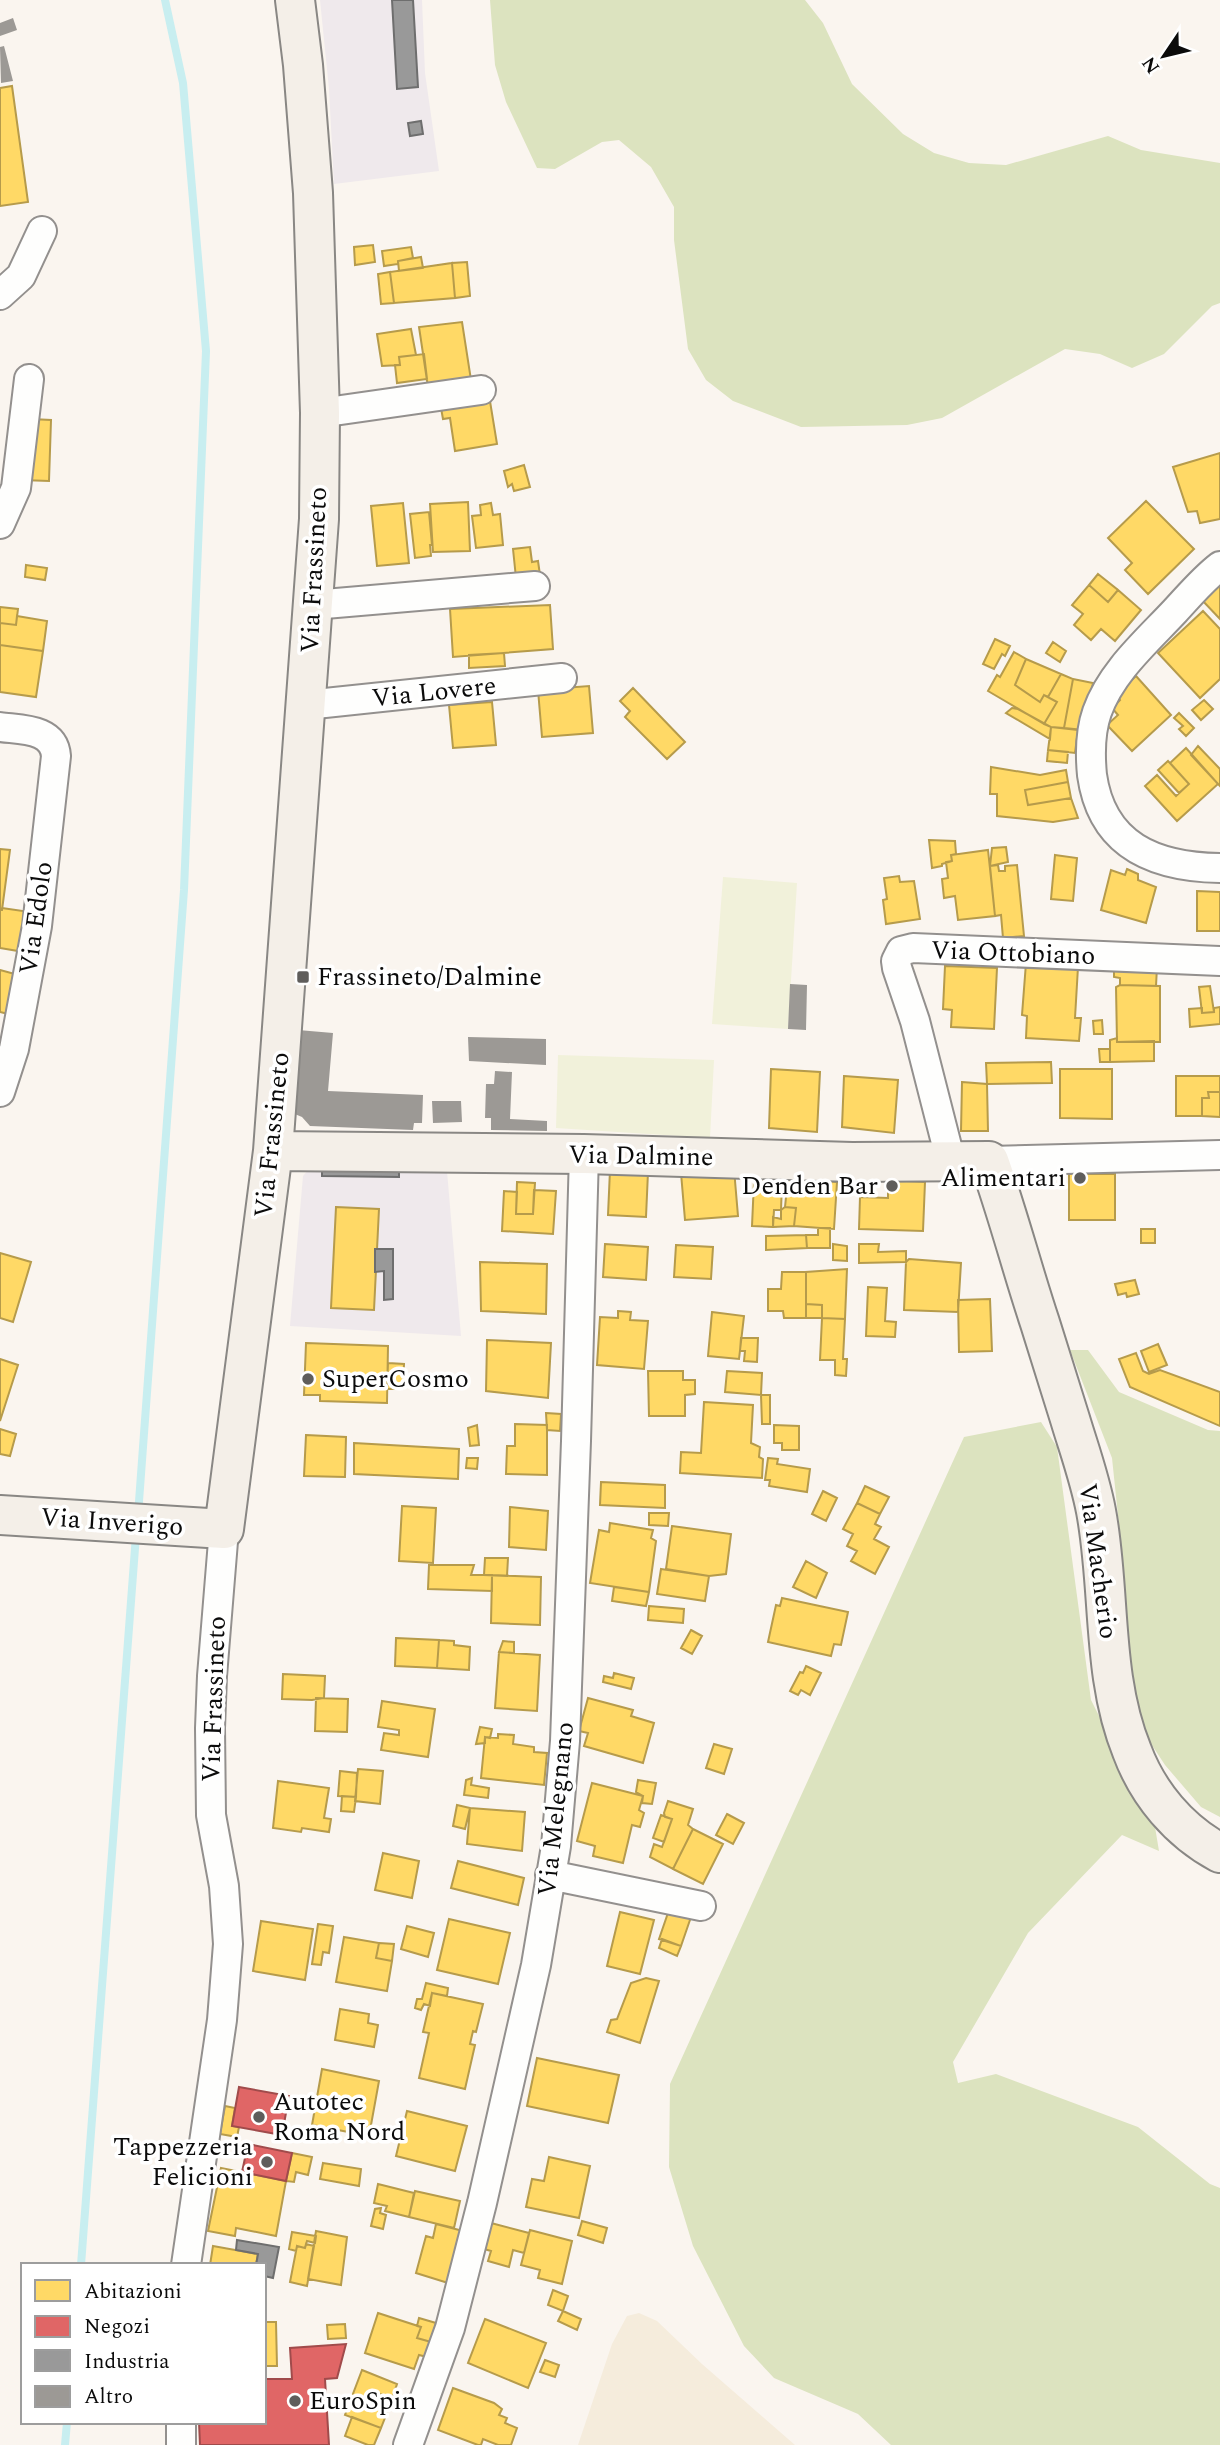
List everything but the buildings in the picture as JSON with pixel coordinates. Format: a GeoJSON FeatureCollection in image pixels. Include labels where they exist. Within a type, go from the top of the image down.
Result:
{"type":"FeatureCollection","features":[{"type":"Feature","properties":{"kind":"street","name":"Via Frassineto"},"geometry":{"type":"LineString","coordinates":[[186,2263],[222,2021],[228,1944],[224,1886],[212,1823],[209,1728],[211,1528],[273,1152],[319,519],[320,413],[311,166],[295,0]]}},
{"type":"Feature","properties":{"kind":"street"},"geometry":{"type":"LineString","coordinates":[[0,295],[21,276],[42,232]]}},
{"type":"Feature","properties":{"kind":"street"},"geometry":{"type":"LineString","coordinates":[[0,524],[16,488],[29,379]]}},
{"type":"Feature","properties":{"kind":"street"},"geometry":{"type":"LineString","coordinates":[[320,413],[481,390]]}},
{"type":"Feature","properties":{"kind":"street"},"geometry":{"type":"LineString","coordinates":[[1220,566],[1121,671],[1097,711],[1090,744],[1096,795],[1108,823],[1118,834],[1142,852],[1168,862],[1220,868]]}},
{"type":"Feature","properties":{"kind":"street"},"geometry":{"type":"LineString","coordinates":[[313,605],[535,586]]}},
{"type":"Feature","properties":{"kind":"street","name":"Via Lovere"},"geometry":{"type":"LineString","coordinates":[[306,705],[562,678]]}},
{"type":"Feature","properties":{"kind":"street","name":"Via Edolo"},"geometry":{"type":"LineString","coordinates":[[0,727],[48,737],[55,749],[56,763],[37,926],[14,1049],[0,1092]]}},
{"type":"Feature","properties":{"kind":"street","name":"Via Ottobiano"},"geometry":{"type":"LineString","coordinates":[[951,1162],[915,1021],[897,968],[896,961],[901,951],[913,948],[1220,961]]}},
{"type":"Feature","properties":{"kind":"street","name":"Via Dalmine"},"geometry":{"type":"LineString","coordinates":[[273,1152],[584,1154],[852,1162],[1220,1155]]}},
{"type":"Feature","properties":{"kind":"street","name":"Via Melegnano"},"geometry":{"type":"LineString","coordinates":[[408,2445],[442,2352],[479,2216],[534,1976],[557,1834],[565,1741],[584,1154]]}},
{"type":"Feature","properties":{"kind":"street","name":"Via Macherio"},"geometry":{"type":"LineString","coordinates":[[989,1161],[1092,1494],[1101,1540],[1115,1693],[1126,1735],[1142,1775],[1158,1800],[1193,1835],[1220,1853]]}},
{"type":"Feature","properties":{"kind":"street","name":"Via Inverigo"},"geometry":{"type":"LineString","coordinates":[[15,1516],[211,1528]]}},
{"type":"Feature","properties":{"kind":"street"},"geometry":{"type":"LineString","coordinates":[[550,1875],[701,1906]]}},
{"type":"Feature","properties":{"kind":"street"},"geometry":{"type":"LineString","coordinates":[[181,2424],[181,2445]]}},
{"type":"Feature","properties":{"kind":"shaded area"},"geometry":{"type":"Polygon","coordinates":[[[320,0],[422,0],[425,73],[439,171],[334,184],[329,89],[320,0]]]}},
{"type":"Feature","properties":{"kind":"shaded area"},"geometry":{"type":"Polygon","coordinates":[[[311,1167],[447,1171],[461,1336],[290,1326],[303,1176],[311,1167]]]}},
{"type":"Feature","properties":{"kind":"shaded area"},"geometry":{"type":"Polygon","coordinates":[[[639,2313],[657,2321],[795,2445],[578,2445],[612,2344],[627,2316],[639,2313]]]}},
{"type":"Feature","properties":{"kind":"green space"},"geometry":{"type":"Polygon","coordinates":[[[490,0],[805,0],[823,23],[852,84],[903,134],[934,153],[969,163],[1006,165],[1108,136],[1141,150],[1220,163],[1220,303],[1212,306],[1164,354],[1132,368],[1100,354],[1065,349],[942,418],[907,425],[801,427],[733,401],[706,380],[688,349],[674,240],[674,207],[651,167],[619,140],[602,142],[555,169],[537,168],[506,102],[495,65],[490,0]]]}},
{"type":"Feature","properties":{"kind":"green space"},"geometry":{"type":"Polygon","coordinates":[[[723,877],[797,883],[788,1029],[712,1024],[723,877]]]}},
{"type":"Feature","properties":{"kind":"green space"},"geometry":{"type":"Polygon","coordinates":[[[558,1055],[714,1060],[710,1138],[556,1128],[558,1055]]]}},
{"type":"Feature","properties":{"kind":"green space"},"geometry":{"type":"Polygon","coordinates":[[[1070,1350],[1088,1350],[1119,1392],[1208,1430],[1220,1431],[1220,1817],[1201,1807],[1165,1765],[1142,1730],[1131,1682],[1124,1573],[1112,1458],[1070,1350]]]}},
{"type":"Feature","properties":{"kind":"green space"},"geometry":{"type":"Polygon","coordinates":[[[1041,1422],[1057,1447],[1091,1700],[1155,1827],[1159,1851],[1122,1835],[1028,1933],[953,2062],[958,2083],[996,2074],[1138,2127],[1210,2184],[1220,2188],[1220,2445],[891,2445],[858,2414],[774,2378],[744,2346],[693,2246],[669,2167],[670,2084],[964,1437],[1041,1422]]]}},
{"type":"Feature","properties":{"kind":"waterway"},"geometry":{"type":"LineString","coordinates":[[138,1515],[184,890],[206,351],[183,83],[165,0]]}},
{"type":"Feature","properties":{"kind":"waterway"},"geometry":{"type":"LineString","coordinates":[[81,2263],[136,1535]]}},
{"type":"Feature","properties":{"kind":"waterway"},"geometry":{"type":"LineString","coordinates":[[65,2445],[67,2424]]}},
{"type":"Feature","properties":{"kind":"place","name":"Frassineto/Dalmine"},"geometry":{"type":"Point","coordinates":[303,977]}},
{"type":"Feature","properties":{"kind":"place","name":"Alimentari"},"geometry":{"type":"Point","coordinates":[1080,1178]}},
{"type":"Feature","properties":{"kind":"place","name":"Denden Bar"},"geometry":{"type":"Point","coordinates":[892,1186]}},
{"type":"Feature","properties":{"kind":"place","name":"SuperCosmo"},"geometry":{"type":"Point","coordinates":[308,1379]}},
{"type":"Feature","properties":{"kind":"place","name":"Autotec Roma Nord"},"geometry":{"type":"Point","coordinates":[259,2117]}},
{"type":"Feature","properties":{"kind":"place","name":"Tappezzeria Felicioni"},"geometry":{"type":"Point","coordinates":[267,2162]}},
{"type":"Feature","properties":{"kind":"place","name":"EuroSpin"},"geometry":{"type":"Point","coordinates":[295,2401]}}]}
